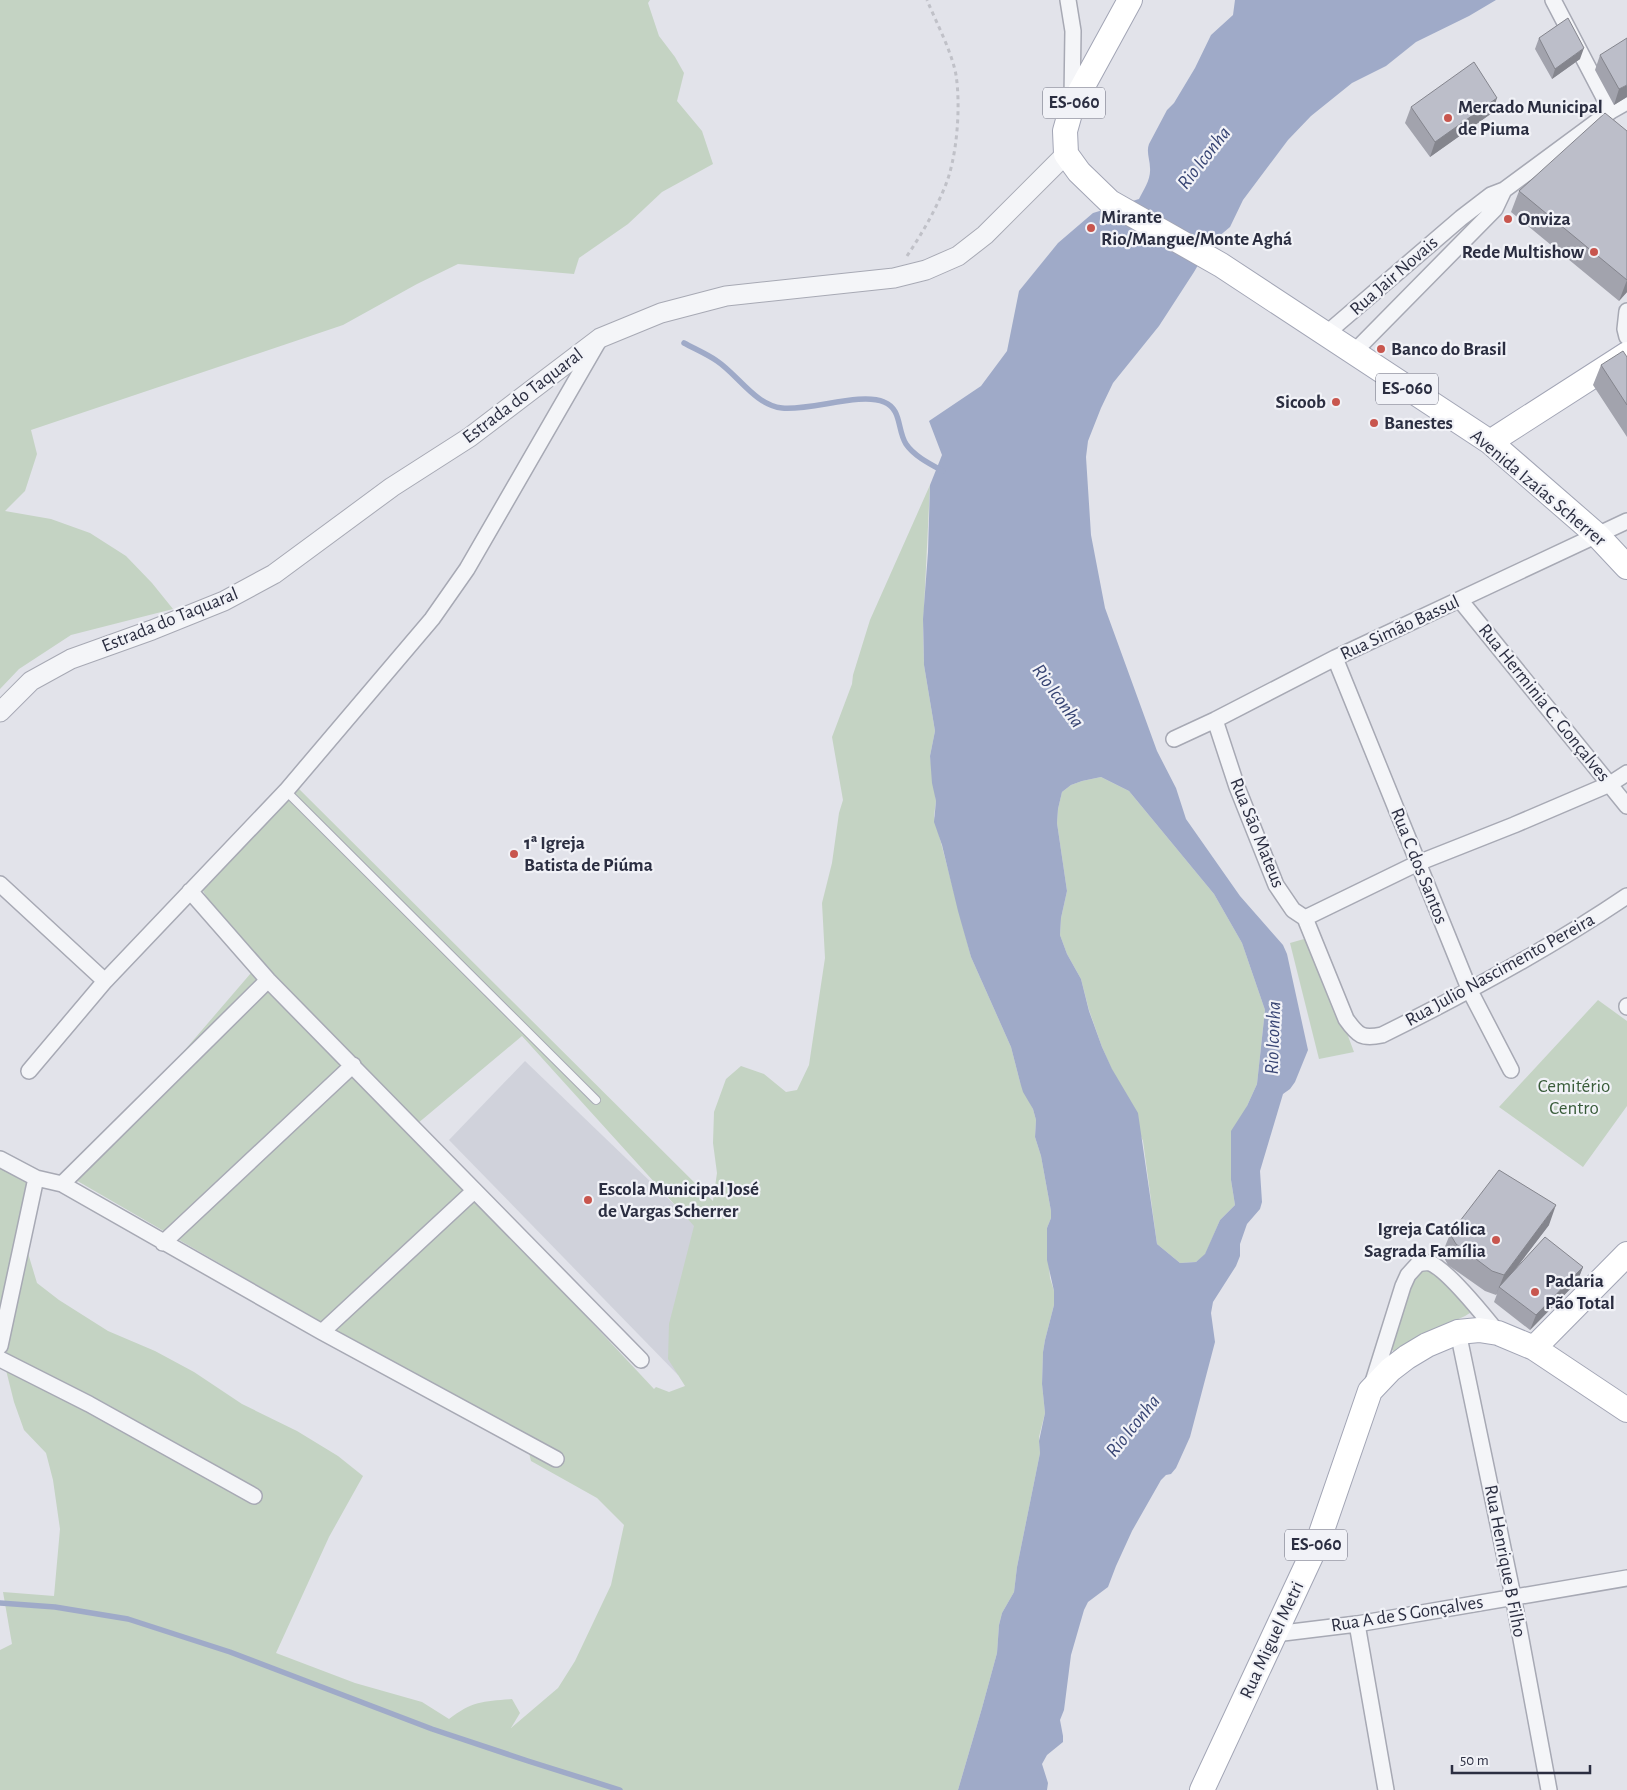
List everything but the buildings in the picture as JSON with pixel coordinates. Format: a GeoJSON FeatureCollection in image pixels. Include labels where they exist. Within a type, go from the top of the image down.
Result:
{"type":"FeatureCollection","features":[{"type":"Feature","properties":{"kind":"main road","name":"ES-060"},"geometry":{"type":"LineString","coordinates":[[1066,154],[1065,131],[1072,106],[1130,0]]}},
{"type":"Feature","properties":{"kind":"main road","name":"Avenida Izaías Scherrer"},"geometry":{"type":"LineString","coordinates":[[1066,154],[1079,172],[1110,202],[1221,265],[1490,442],[1597,535],[1627,567]]}},
{"type":"Feature","properties":{"kind":"main road"},"geometry":{"type":"LineString","coordinates":[[1490,442],[1627,354]]}},
{"type":"Feature","properties":{"kind":"main road"},"geometry":{"type":"LineString","coordinates":[[1534,1348],[1627,1254]]}},
{"type":"Feature","properties":{"kind":"main road","name":"ES-060"},"geometry":{"type":"LineString","coordinates":[[1458,1332],[1479,1330],[1498,1333],[1534,1348],[1627,1410]]}},
{"type":"Feature","properties":{"kind":"main road","name":"Rua Miguel Metri"},"geometry":{"type":"LineString","coordinates":[[1202,1790],[1215,1779],[1275,1634],[1319,1539],[1370,1391],[1390,1370],[1406,1357],[1427,1345],[1458,1332]]}},
{"type":"Feature","properties":{"kind":"street"},"geometry":{"type":"LineString","coordinates":[[1068,0],[1073,31],[1072,106]]}},
{"type":"Feature","properties":{"kind":"street"},"geometry":{"type":"LineString","coordinates":[[1553,0],[1611,111]]}},
{"type":"Feature","properties":{"kind":"street","name":"Rua Jair Novais"},"geometry":{"type":"LineString","coordinates":[[1327,333],[1461,218],[1491,195],[1504,190],[1611,111],[1627,102]]}},
{"type":"Feature","properties":{"kind":"street","name":"Estrada do Taquaral"},"geometry":{"type":"LineString","coordinates":[[0,712],[31,681],[71,658],[152,630],[224,601],[274,574],[392,487],[470,437],[600,338],[661,313],[726,296],[894,278],[926,270],[958,256],[985,235],[1066,154]]}},
{"type":"Feature","properties":{"kind":"street","name":"Rua Jair Novais"},"geometry":{"type":"LineString","coordinates":[[1354,353],[1495,209],[1504,190]]}},
{"type":"Feature","properties":{"kind":"street"},"geometry":{"type":"LineString","coordinates":[[1461,218],[1472,231]]}},
{"type":"Feature","properties":{"kind":"street"},"geometry":{"type":"LineString","coordinates":[[1627,311],[1625,329],[1627,337]]}},
{"type":"Feature","properties":{"kind":"street"},"geometry":{"type":"LineString","coordinates":[[29,1071],[105,981],[286,791],[432,619],[467,569],[600,338]]}},
{"type":"Feature","properties":{"kind":"street","name":"Rua Simão Bassul"},"geometry":{"type":"LineString","coordinates":[[1174,739],[1335,658],[1627,520]]}},
{"type":"Feature","properties":{"kind":"street","name":"Rua Herminia C. Gonçalves"},"geometry":{"type":"LineString","coordinates":[[1460,600],[1627,806]]}},
{"type":"Feature","properties":{"kind":"street","name":"Rua C dos Santos"},"geometry":{"type":"LineString","coordinates":[[1335,658],[1470,992],[1511,1070]]}},
{"type":"Feature","properties":{"kind":"street","name":"Rua São Mateus"},"geometry":{"type":"LineString","coordinates":[[1215,720],[1237,787],[1276,885],[1293,910],[1304,918],[1346,1020],[1357,1034],[1369,1038]]}},
{"type":"Feature","properties":{"kind":"street"},"geometry":{"type":"LineString","coordinates":[[1304,918],[1418,863],[1610,784],[1627,773]]}},
{"type":"Feature","properties":{"kind":"street"},"geometry":{"type":"LineString","coordinates":[[0,884],[105,981]]}},
{"type":"Feature","properties":{"kind":"street"},"geometry":{"type":"LineString","coordinates":[[190,891],[268,980],[640,1360]]}},
{"type":"Feature","properties":{"kind":"street","name":"Rua Julio Nascimento Pereira"},"geometry":{"type":"LineString","coordinates":[[1369,1038],[1382,1035],[1470,992],[1571,933],[1627,896]]}},
{"type":"Feature","properties":{"kind":"street"},"geometry":{"type":"LineString","coordinates":[[62,1184],[268,980]]}},
{"type":"Feature","properties":{"kind":"street"},"geometry":{"type":"LineString","coordinates":[[163,1242],[353,1065]]}},
{"type":"Feature","properties":{"kind":"street"},"geometry":{"type":"LineString","coordinates":[[0,1159],[36,1178],[62,1184],[322,1332],[556,1459]]}},
{"type":"Feature","properties":{"kind":"street"},"geometry":{"type":"LineString","coordinates":[[0,1346],[36,1178]]}},
{"type":"Feature","properties":{"kind":"street"},"geometry":{"type":"LineString","coordinates":[[322,1332],[474,1190]]}},
{"type":"Feature","properties":{"kind":"street"},"geometry":{"type":"LineString","coordinates":[[1370,1391],[1398,1300],[1408,1275],[1418,1264],[1424,1262],[1440,1268],[1498,1333]]}},
{"type":"Feature","properties":{"kind":"street","name":"Rua Henrique B Filho"},"geometry":{"type":"LineString","coordinates":[[1458,1332],[1513,1596],[1549,1790]]}},
{"type":"Feature","properties":{"kind":"street"},"geometry":{"type":"LineString","coordinates":[[0,1359],[89,1404],[254,1496]]}},
{"type":"Feature","properties":{"kind":"street","name":"Rua A de S Gonçalves"},"geometry":{"type":"LineString","coordinates":[[1275,1634],[1357,1624],[1627,1578]]}},
{"type":"Feature","properties":{"kind":"street"},"geometry":{"type":"LineString","coordinates":[[1357,1624],[1386,1790]]}},
{"type":"Feature","properties":{"kind":"lane"},"geometry":{"type":"LineString","coordinates":[[286,791],[596,1100]]}},
{"type":"Feature","properties":{"kind":"path"},"geometry":{"type":"LineString","coordinates":[[894,278],[928,223],[945,187],[955,147],[958,106],[956,74],[927,0]]}},
{"type":"Feature","properties":{"kind":"shaded area","name":"Escola Municipal José de Vargas Scherrer"},"geometry":{"type":"Polygon","coordinates":[[[525,1061],[732,1260],[678,1375],[449,1140],[525,1061]]]}},
{"type":"Feature","properties":{"kind":"green space"},"geometry":{"type":"Polygon","coordinates":[[[0,0],[650,0],[648,3],[659,36],[675,57],[684,73],[677,101],[702,131],[713,164],[662,192],[628,224],[579,258],[574,274],[458,264],[417,284],[343,325],[31,430],[37,454],[25,491],[5,511],[51,519],[90,533],[126,556],[152,583],[173,609],[71,635],[19,669],[0,689],[0,0]]]}},
{"type":"Feature","properties":{"kind":"green space"},"geometry":{"type":"Polygon","coordinates":[[[930,485],[923,629],[924,665],[935,731],[930,756],[936,801],[934,816],[971,957],[1011,1047],[1020,1082],[1033,1109],[1036,1120],[1035,1137],[1041,1156],[1051,1211],[1051,1218],[1047,1228],[1047,1246],[1050,1278],[1054,1291],[1054,1305],[1043,1352],[1042,1384],[1045,1413],[1039,1437],[1040,1453],[1017,1567],[1014,1592],[1002,1613],[997,1653],[958,1790],[0,1790],[0,1650],[12,1644],[3,1592],[54,1596],[60,1529],[53,1480],[46,1453],[24,1430],[14,1402],[6,1370],[7,1339],[0,1322],[0,1164],[34,1184],[24,1240],[37,1283],[59,1300],[108,1331],[155,1351],[194,1372],[242,1404],[297,1431],[338,1456],[363,1476],[329,1537],[276,1653],[355,1683],[422,1702],[449,1719],[472,1705],[494,1700],[512,1699],[520,1713],[511,1728],[558,1688],[575,1661],[611,1585],[624,1525],[597,1498],[531,1461],[526,1441],[74,1179],[251,973],[196,879],[290,780],[713,1201],[717,1173],[713,1143],[714,1112],[726,1079],[741,1066],[764,1074],[786,1092],[797,1090],[809,1065],[825,958],[822,903],[832,863],[839,813],[843,800],[832,737],[852,684],[870,620],[930,485]],[[522,1036],[411,1129],[654,1389],[656,1387],[669,1392],[685,1386],[668,1359],[669,1324],[694,1226],[522,1036]]]}},
{"type":"Feature","properties":{"kind":"green space"},"geometry":{"type":"Polygon","coordinates":[[[1101,777],[1129,791],[1214,894],[1242,943],[1265,1010],[1257,1084],[1247,1106],[1231,1180],[1235,1205],[1220,1220],[1205,1255],[1196,1262],[1180,1263],[1157,1244],[1143,1141],[1102,1047],[1089,1010],[1081,979],[1067,954],[1060,935],[1061,918],[1067,891],[1057,823],[1062,792],[1071,785],[1101,777]]]}},
{"type":"Feature","properties":{"kind":"green space"},"geometry":{"type":"Polygon","coordinates":[[[1311,937],[1354,1052],[1319,1059],[1290,943],[1311,937]]]}},
{"type":"Feature","properties":{"kind":"green space","name":"Cemitério Centro"},"geometry":{"type":"Polygon","coordinates":[[[1598,1000],[1627,1021],[1627,1106],[1583,1167],[1499,1107],[1598,1000]]]}},
{"type":"Feature","properties":{"kind":"green space"},"geometry":{"type":"Polygon","coordinates":[[[1430,1269],[1472,1309],[1465,1316],[1395,1352],[1391,1349],[1413,1278],[1421,1270],[1430,1269]]]}},
{"type":"Feature","properties":{"kind":"water","name":"Rio Iconha"},"geometry":{"type":"Polygon","coordinates":[[[1235,0],[1496,0],[1469,16],[1416,42],[1386,66],[1352,83],[1311,116],[1288,140],[1243,200],[1230,227],[1211,243],[1159,326],[1113,383],[1088,441],[1086,457],[1091,535],[1105,608],[1157,751],[1176,788],[1186,819],[1240,896],[1283,945],[1287,954],[1308,1050],[1295,1082],[1283,1094],[1260,1171],[1262,1202],[1260,1209],[1247,1224],[1240,1244],[1240,1256],[1236,1266],[1213,1302],[1211,1313],[1215,1342],[1190,1437],[1176,1468],[1171,1474],[1166,1475],[1161,1480],[1132,1531],[1108,1587],[1088,1602],[1084,1610],[1071,1655],[1064,1710],[1060,1720],[1063,1742],[1047,1755],[1042,1764],[1048,1783],[1047,1790],[958,1790],[997,1653],[1002,1613],[1014,1592],[1017,1567],[1040,1453],[1039,1441],[1045,1413],[1042,1384],[1043,1352],[1054,1305],[1054,1291],[1047,1260],[1047,1228],[1051,1218],[1051,1211],[1041,1156],[1035,1137],[1036,1120],[1033,1109],[1023,1092],[1011,1047],[971,957],[942,845],[934,822],[936,801],[932,783],[930,756],[935,731],[924,665],[923,619],[930,485],[942,455],[929,421],[981,386],[1007,351],[1019,291],[1058,243],[1093,213],[1139,199],[1147,184],[1150,172],[1149,144],[1167,110],[1174,103],[1195,68],[1211,35],[1233,15],[1235,0]],[[1101,777],[1071,785],[1062,792],[1057,823],[1067,891],[1061,918],[1060,935],[1067,954],[1081,979],[1089,1011],[1102,1047],[1112,1069],[1138,1113],[1157,1244],[1180,1263],[1196,1262],[1205,1254],[1220,1220],[1235,1205],[1231,1180],[1231,1131],[1247,1106],[1257,1084],[1265,1010],[1242,943],[1214,894],[1129,791],[1101,777]]]}},
{"type":"Feature","properties":{"kind":"waterway"},"geometry":{"type":"LineString","coordinates":[[684,343],[717,361],[755,396],[772,406],[782,408],[807,407],[862,399],[884,402],[894,410],[903,438],[909,448],[943,471]]}},
{"type":"Feature","properties":{"kind":"waterway"},"geometry":{"type":"LineString","coordinates":[[0,1603],[55,1607],[128,1619],[230,1652],[432,1729],[620,1790]]}},
{"type":"Feature","properties":{"kind":"place","name":"Mercado Municipal de Piuma"},"geometry":{"type":"Point","coordinates":[1448,118]}},
{"type":"Feature","properties":{"kind":"place","name":"Onviza"},"geometry":{"type":"Point","coordinates":[1508,219]}},
{"type":"Feature","properties":{"kind":"place","name":"Mirante Rio/Mangue/Monte Aghá"},"geometry":{"type":"Point","coordinates":[1091,228]}},
{"type":"Feature","properties":{"kind":"place","name":"Rede Multishow"},"geometry":{"type":"Point","coordinates":[1594,252]}},
{"type":"Feature","properties":{"kind":"place","name":"Banco do Brasil"},"geometry":{"type":"Point","coordinates":[1381,349]}},
{"type":"Feature","properties":{"kind":"place","name":"Sicoob"},"geometry":{"type":"Point","coordinates":[1336,402]}},
{"type":"Feature","properties":{"kind":"place","name":"Banestes"},"geometry":{"type":"Point","coordinates":[1374,423]}},
{"type":"Feature","properties":{"kind":"place","name":"1ª Igreja Batista de Piúma"},"geometry":{"type":"Point","coordinates":[514,854]}},
{"type":"Feature","properties":{"kind":"place","name":"Escola Municipal José de Vargas Scherrer"},"geometry":{"type":"Point","coordinates":[588,1200]}},
{"type":"Feature","properties":{"kind":"place","name":"Igreja Católica Sagrada Família"},"geometry":{"type":"Point","coordinates":[1496,1240]}},
{"type":"Feature","properties":{"kind":"place","name":"Padaria Pão Total"},"geometry":{"type":"Point","coordinates":[1535,1292]}}]}
